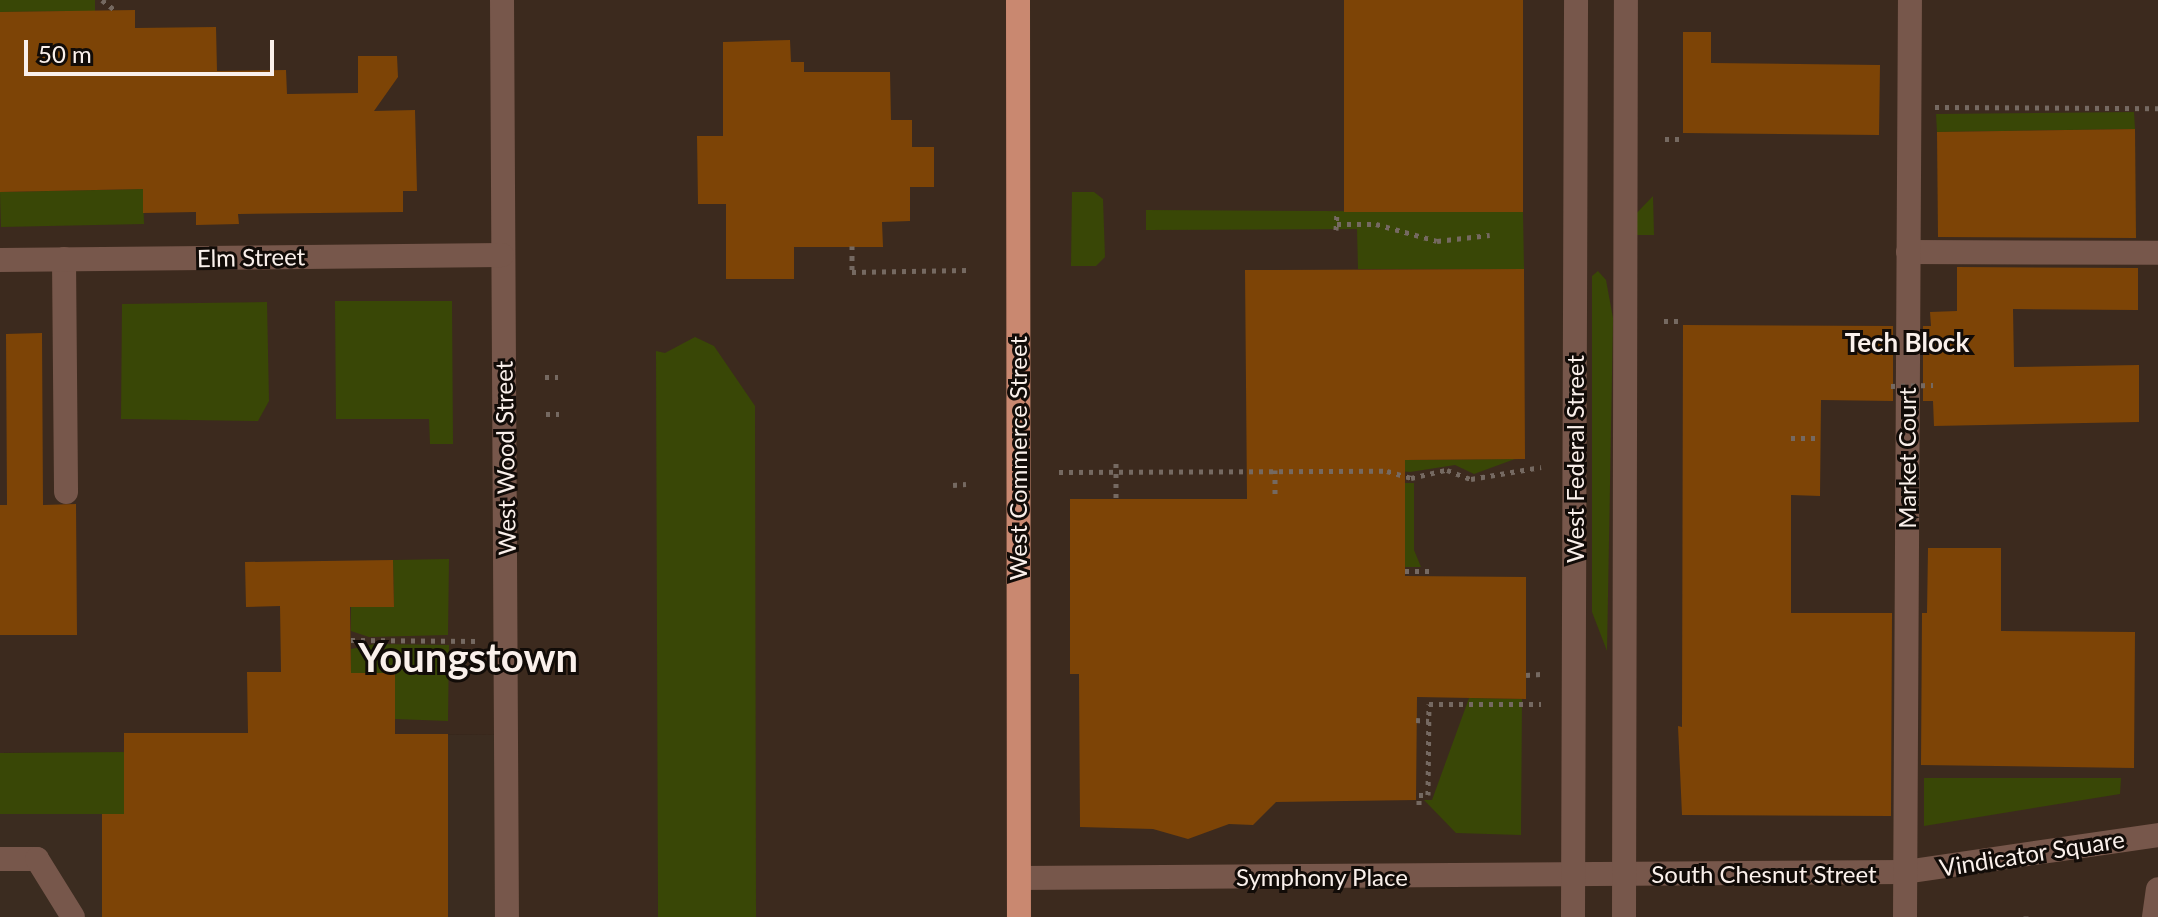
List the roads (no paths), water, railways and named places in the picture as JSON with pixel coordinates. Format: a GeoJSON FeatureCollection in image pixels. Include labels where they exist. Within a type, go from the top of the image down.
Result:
{"type":"FeatureCollection","features":[{"type":"Feature","properties":{"kind":"main road","name":"West Commerce Street"},"geometry":{"type":"LineString","coordinates":[[1018,0],[1019,917]]}},
{"type":"Feature","properties":{"kind":"street","name":"West Wood Street"},"geometry":{"type":"LineString","coordinates":[[502,0],[507,917]]}},
{"type":"Feature","properties":{"kind":"street","name":"West Federal Street"},"geometry":{"type":"LineString","coordinates":[[1573,917],[1576,0]]}},
{"type":"Feature","properties":{"kind":"street","name":"West Federal Street"},"geometry":{"type":"LineString","coordinates":[[1624,917],[1626,0]]}},
{"type":"Feature","properties":{"kind":"street","name":"Market Court"},"geometry":{"type":"LineString","coordinates":[[1905,917],[1910,0]]}},
{"type":"Feature","properties":{"kind":"street"},"geometry":{"type":"LineString","coordinates":[[1908,252],[2158,253]]}},
{"type":"Feature","properties":{"kind":"street","name":"Elm Street"},"geometry":{"type":"LineString","coordinates":[[0,260],[502,255]]}},
{"type":"Feature","properties":{"kind":"street"},"geometry":{"type":"LineString","coordinates":[[64,259],[66,492]]}},
{"type":"Feature","properties":{"kind":"street","name":"Vindicator Square"},"geometry":{"type":"LineString","coordinates":[[1905,872],[2158,835]]}},
{"type":"Feature","properties":{"kind":"street"},"geometry":{"type":"LineString","coordinates":[[0,859],[37,859],[73,917]]}},
{"type":"Feature","properties":{"kind":"street","name":"South Chesnut Street"},"geometry":{"type":"LineString","coordinates":[[1624,875],[1905,872]]}},
{"type":"Feature","properties":{"kind":"street","name":"Symphony Place"},"geometry":{"type":"LineString","coordinates":[[1019,878],[1624,875]]}},
{"type":"Feature","properties":{"kind":"street"},"geometry":{"type":"LineString","coordinates":[[2154,917],[2158,889]]}},
{"type":"Feature","properties":{"kind":"district","name":"Tech Block"},"geometry":{"type":"Point","coordinates":[1907,343]}},
{"type":"Feature","properties":{"kind":"district","name":"Youngstown"},"geometry":{"type":"Point","coordinates":[468,657]}}]}
